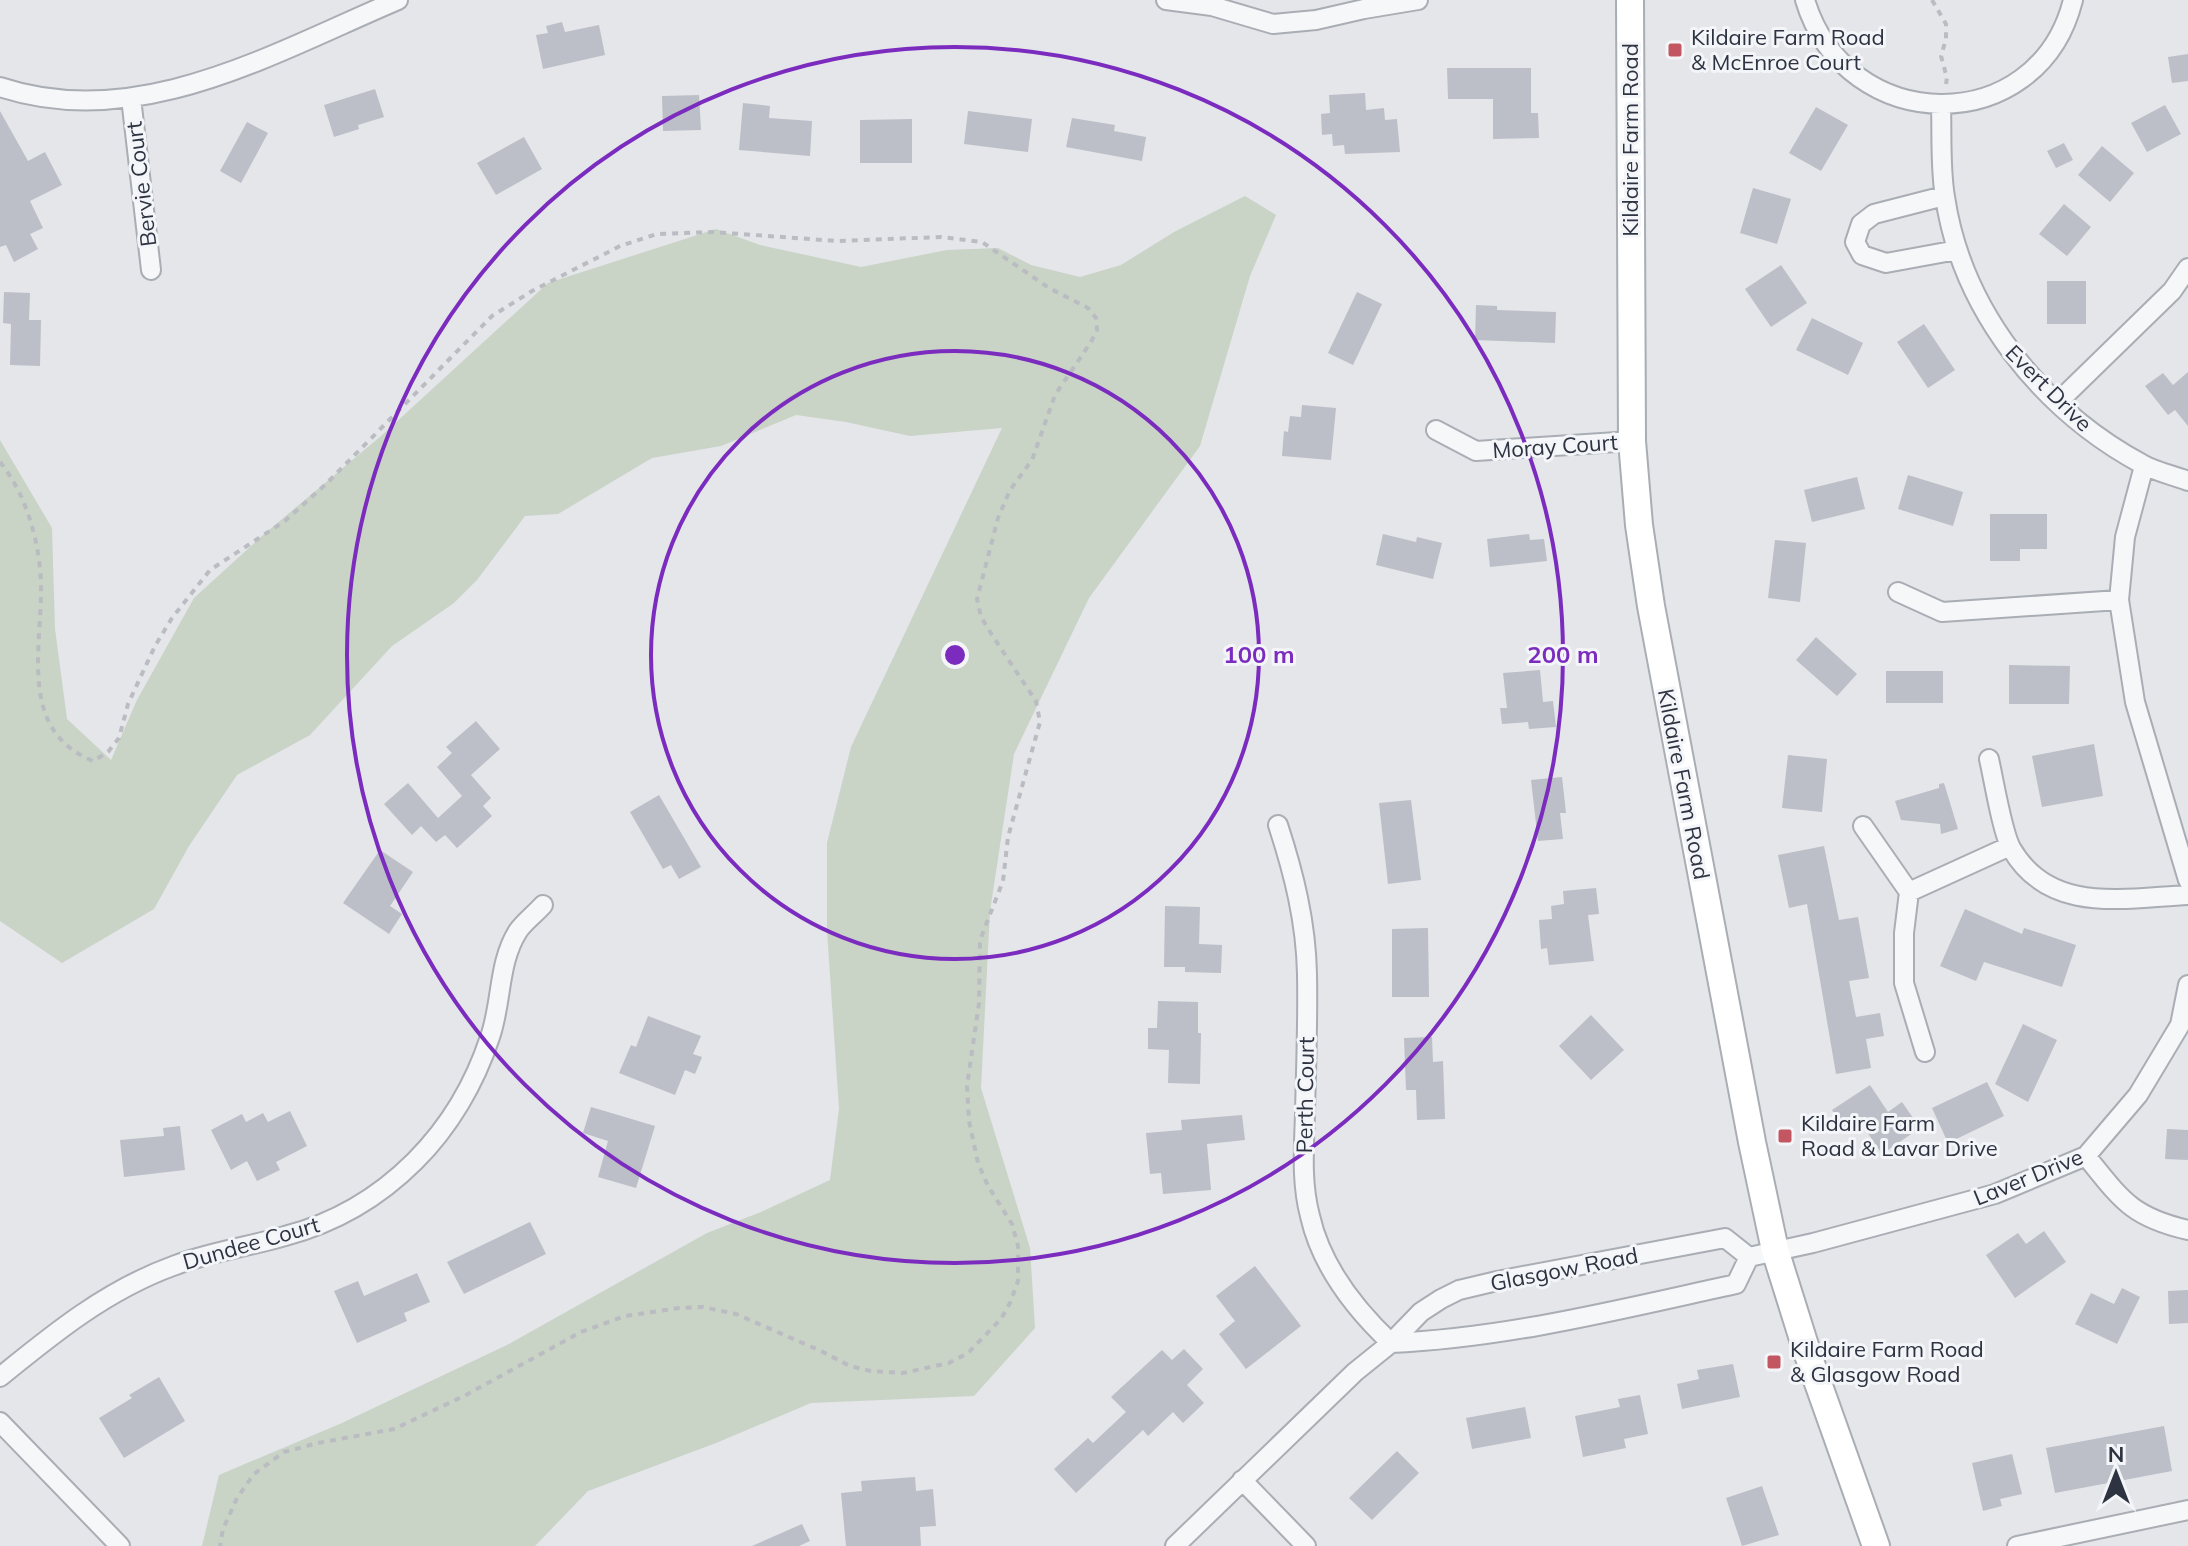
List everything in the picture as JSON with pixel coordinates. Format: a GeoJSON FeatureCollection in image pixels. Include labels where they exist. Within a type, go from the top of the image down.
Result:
{"type":"FeatureCollection","features":[{"type":"Feature","properties":{"kind":"main road","name":"Kildaire Farm Road"},"geometry":{"type":"LineString","coordinates":[[1630,0],[1632,441],[1639,525],[1651,606],[1775,1250],[1876,1546]]}},
{"type":"Feature","properties":{"kind":"street"},"geometry":{"type":"LineString","coordinates":[[0,87],[78,101],[131,98],[206,81],[398,0]]}},
{"type":"Feature","properties":{"kind":"street"},"geometry":{"type":"LineString","coordinates":[[1166,0],[1219,3],[1273,24],[1316,20],[1363,4],[1418,0]]}},
{"type":"Feature","properties":{"kind":"street"},"geometry":{"type":"LineString","coordinates":[[1805,0],[1819,34],[1834,56],[1851,72],[1897,98],[1941,105],[1983,98],[2024,76],[2042,61],[2056,43],[2069,17],[2073,0]]}},
{"type":"Feature","properties":{"kind":"street","name":"Bervie Court"},"geometry":{"type":"LineString","coordinates":[[131,98],[151,270]]}},
{"type":"Feature","properties":{"kind":"street","name":"Evert Drive"},"geometry":{"type":"LineString","coordinates":[[1941,105],[1944,196],[1957,250],[1971,286],[2006,349],[2097,436],[2144,466],[2188,481]]}},
{"type":"Feature","properties":{"kind":"street"},"geometry":{"type":"LineString","coordinates":[[1944,196],[1874,214],[1861,224],[1855,242],[1862,255],[1886,263],[1957,250]]}},
{"type":"Feature","properties":{"kind":"street"},"geometry":{"type":"LineString","coordinates":[[2058,402],[2172,291],[2188,268]]}},
{"type":"Feature","properties":{"kind":"street","name":"Moray Court"},"geometry":{"type":"LineString","coordinates":[[1436,430],[1476,451],[1632,441]]}},
{"type":"Feature","properties":{"kind":"street"},"geometry":{"type":"LineString","coordinates":[[2144,466],[2125,537],[2119,600],[2135,702],[2188,880]]}},
{"type":"Feature","properties":{"kind":"street"},"geometry":{"type":"LineString","coordinates":[[1898,592],[1942,612],[2119,600]]}},
{"type":"Feature","properties":{"kind":"street"},"geometry":{"type":"LineString","coordinates":[[1989,759],[2010,846],[2030,875],[2068,896],[2106,899],[2188,895]]}},
{"type":"Feature","properties":{"kind":"street","name":"Perth Court"},"geometry":{"type":"LineString","coordinates":[[1278,825],[1293,870],[1304,929],[1307,973],[1303,1174],[1310,1218],[1334,1274],[1356,1305],[1391,1343]]}},
{"type":"Feature","properties":{"kind":"street"},"geometry":{"type":"LineString","coordinates":[[1863,826],[1909,892],[1904,933],[1904,983],[1925,1052]]}},
{"type":"Feature","properties":{"kind":"street"},"geometry":{"type":"LineString","coordinates":[[1909,892],[2010,846]]}},
{"type":"Feature","properties":{"kind":"street","name":"Dundee Court"},"geometry":{"type":"LineString","coordinates":[[0,1377],[59,1328],[136,1281],[175,1265],[288,1236],[328,1222],[370,1199],[415,1161],[454,1115],[491,1035],[513,940],[543,905]]}},
{"type":"Feature","properties":{"kind":"street","name":"Laver Drive"},"geometry":{"type":"LineString","coordinates":[[1775,1250],[1813,1243],[1995,1194],[2086,1156],[2138,1095],[2180,1025],[2188,985]]}},
{"type":"Feature","properties":{"kind":"street"},"geometry":{"type":"LineString","coordinates":[[2086,1156],[2125,1204],[2159,1223],[2188,1230]]}},
{"type":"Feature","properties":{"kind":"street","name":"Glasgow Road"},"geometry":{"type":"LineString","coordinates":[[1175,1546],[1355,1372],[1391,1343],[1421,1312],[1441,1299],[1459,1290],[1497,1281],[1725,1238],[1749,1257]]}},
{"type":"Feature","properties":{"kind":"street"},"geometry":{"type":"LineString","coordinates":[[1391,1343],[1440,1341],[1506,1331],[1736,1284],[1749,1257],[1775,1250]]}},
{"type":"Feature","properties":{"kind":"street"},"geometry":{"type":"LineString","coordinates":[[0,1422],[120,1546]]}},
{"type":"Feature","properties":{"kind":"street"},"geometry":{"type":"LineString","coordinates":[[1242,1480],[1306,1546]]}},
{"type":"Feature","properties":{"kind":"street"},"geometry":{"type":"LineString","coordinates":[[2017,1546],[2188,1510]]}},
{"type":"Feature","properties":{"kind":"path"},"geometry":{"type":"LineString","coordinates":[[1932,0],[1946,24],[1941,56],[1947,78],[1941,105]]}},
{"type":"Feature","properties":{"kind":"path"},"geometry":{"type":"LineString","coordinates":[[0,462],[24,503],[36,547],[42,592],[37,645],[38,680],[45,711],[54,732],[67,747],[93,761],[108,752],[119,738],[128,704],[155,646],[172,618],[210,570],[285,521],[325,485],[492,316],[532,291],[620,246],[657,234],[713,232],[837,241],[941,237],[982,242],[1049,288],[1088,308],[1096,318],[1097,330],[1055,395],[1032,460],[1010,490],[998,518],[977,599],[981,617],[1036,701],[1040,722],[1008,837],[1003,881],[980,940],[979,1003],[967,1086],[969,1121],[978,1163],[988,1186],[1012,1224],[1018,1246],[1018,1281],[1001,1319],[968,1353],[949,1363],[903,1373],[850,1366],[736,1314],[703,1307],[625,1316],[581,1332],[466,1395],[394,1429],[284,1452],[254,1474],[237,1498],[223,1529],[220,1546]]}},
{"type":"Feature","properties":{"kind":"shaded area"},"geometry":{"type":"Polygon","coordinates":[[[1245,196],[1276,215],[1250,276],[1200,446],[1089,598],[1014,754],[990,911],[981,1088],[1030,1248],[1035,1328],[974,1396],[811,1403],[588,1491],[535,1546],[202,1546],[219,1475],[342,1423],[507,1345],[707,1233],[830,1180],[839,1109],[827,930],[827,843],[851,747],[1002,428],[910,436],[796,415],[721,446],[652,458],[558,514],[525,516],[477,580],[454,603],[392,646],[310,735],[237,775],[189,846],[154,909],[62,963],[0,921],[0,440],[52,528],[55,629],[67,719],[111,760],[137,700],[194,598],[263,535],[381,436],[548,283],[716,229],[760,245],[861,267],[947,250],[998,248],[1031,265],[1080,277],[1121,265],[1174,232],[1245,196]]]}},
{"type":"Feature","properties":{"kind":"building"},"geometry":{"type":"Polygon","coordinates":[[[562,22],[565,32],[599,25],[605,55],[543,69],[536,35],[548,33],[546,26],[562,22]]]}},
{"type":"Feature","properties":{"kind":"building"},"geometry":{"type":"Polygon","coordinates":[[[2188,54],[2188,81],[2172,83],[2168,57],[2188,54]]]}},
{"type":"Feature","properties":{"kind":"building"},"geometry":{"type":"Polygon","coordinates":[[[1447,68],[1531,68],[1531,113],[1538,113],[1539,138],[1493,139],[1493,99],[1448,99],[1447,68]]]}},
{"type":"Feature","properties":{"kind":"building"},"geometry":{"type":"Polygon","coordinates":[[[375,89],[384,117],[334,137],[324,105],[375,89]]]}},
{"type":"Feature","properties":{"kind":"building"},"geometry":{"type":"Polygon","coordinates":[[[1365,93],[1366,110],[1384,108],[1385,120],[1397,119],[1400,152],[1345,154],[1344,145],[1333,146],[1332,134],[1322,135],[1321,114],[1330,113],[1329,95],[1365,93]]]}},
{"type":"Feature","properties":{"kind":"building"},"geometry":{"type":"Polygon","coordinates":[[[699,95],[701,130],[663,131],[662,96],[699,95]]]}},
{"type":"Feature","properties":{"kind":"building"},"geometry":{"type":"Polygon","coordinates":[[[743,103],[770,106],[769,118],[812,121],[810,156],[739,150],[743,103]]]}},
{"type":"Feature","properties":{"kind":"building"},"geometry":{"type":"Polygon","coordinates":[[[2165,105],[2181,134],[2147,152],[2131,123],[2165,105]]]}},
{"type":"Feature","properties":{"kind":"building"},"geometry":{"type":"Polygon","coordinates":[[[1816,107],[1848,125],[1821,171],[1789,153],[1816,107]]]}},
{"type":"Feature","properties":{"kind":"building"},"geometry":{"type":"Polygon","coordinates":[[[0,111],[28,161],[45,152],[62,185],[30,201],[43,228],[30,234],[38,249],[14,262],[6,245],[0,247],[0,111]]]}},
{"type":"Feature","properties":{"kind":"building"},"geometry":{"type":"Polygon","coordinates":[[[968,111],[1032,119],[1028,152],[964,144],[968,111]]]}},
{"type":"Feature","properties":{"kind":"building"},"geometry":{"type":"Polygon","coordinates":[[[1072,118],[1115,125],[1114,131],[1146,137],[1142,161],[1066,147],[1072,118]]]}},
{"type":"Feature","properties":{"kind":"building"},"geometry":{"type":"Polygon","coordinates":[[[912,119],[912,163],[860,163],[860,120],[912,119]]]}},
{"type":"Feature","properties":{"kind":"building"},"geometry":{"type":"Polygon","coordinates":[[[247,122],[268,133],[241,183],[220,171],[247,122]]]}},
{"type":"Feature","properties":{"kind":"building"},"geometry":{"type":"Polygon","coordinates":[[[524,137],[542,169],[496,195],[477,163],[524,137]]]}},
{"type":"Feature","properties":{"kind":"building"},"geometry":{"type":"Polygon","coordinates":[[[2064,143],[2073,160],[2056,168],[2047,151],[2064,143]]]}},
{"type":"Feature","properties":{"kind":"building"},"geometry":{"type":"Polygon","coordinates":[[[2102,146],[2134,173],[2110,202],[2078,175],[2102,146]]]}},
{"type":"Feature","properties":{"kind":"building"},"geometry":{"type":"Polygon","coordinates":[[[1753,188],[1791,199],[1777,244],[1740,233],[1753,188]]]}},
{"type":"Feature","properties":{"kind":"building"},"geometry":{"type":"Polygon","coordinates":[[[2064,204],[2091,227],[2067,256],[2039,234],[2064,204]]]}},
{"type":"Feature","properties":{"kind":"building"},"geometry":{"type":"Polygon","coordinates":[[[1781,265],[1807,303],[1771,327],[1745,289],[1781,265]]]}},
{"type":"Feature","properties":{"kind":"building"},"geometry":{"type":"Polygon","coordinates":[[[2047,281],[2086,281],[2086,324],[2047,324],[2047,281]]]}},
{"type":"Feature","properties":{"kind":"building"},"geometry":{"type":"Polygon","coordinates":[[[4,292],[30,293],[29,320],[41,320],[40,366],[10,365],[11,324],[3,323],[4,292]]]}},
{"type":"Feature","properties":{"kind":"building"},"geometry":{"type":"Polygon","coordinates":[[[1357,292],[1382,304],[1353,365],[1328,353],[1357,292]]]}},
{"type":"Feature","properties":{"kind":"building"},"geometry":{"type":"Polygon","coordinates":[[[1476,305],[1497,306],[1497,310],[1556,312],[1555,343],[1475,340],[1476,305]]]}},
{"type":"Feature","properties":{"kind":"building"},"geometry":{"type":"Polygon","coordinates":[[[1812,318],[1863,343],[1848,375],[1796,350],[1812,318]]]}},
{"type":"Feature","properties":{"kind":"building"},"geometry":{"type":"Polygon","coordinates":[[[1924,324],[1955,370],[1928,388],[1897,342],[1924,324]]]}},
{"type":"Feature","properties":{"kind":"building"},"geometry":{"type":"Polygon","coordinates":[[[2188,372],[2188,426],[2175,410],[2168,415],[2145,386],[2163,373],[2173,385],[2188,372]]]}},
{"type":"Feature","properties":{"kind":"building"},"geometry":{"type":"Polygon","coordinates":[[[1302,405],[1336,408],[1331,460],[1282,456],[1284,431],[1288,432],[1290,416],[1301,417],[1302,405]]]}},
{"type":"Feature","properties":{"kind":"building"},"geometry":{"type":"Polygon","coordinates":[[[1908,475],[1963,492],[1953,526],[1898,509],[1908,475]]]}},
{"type":"Feature","properties":{"kind":"building"},"geometry":{"type":"Polygon","coordinates":[[[1857,477],[1865,509],[1812,522],[1804,490],[1857,477]]]}},
{"type":"Feature","properties":{"kind":"building"},"geometry":{"type":"Polygon","coordinates":[[[1990,514],[2047,514],[2047,549],[2020,549],[2020,561],[1990,561],[1990,514]]]}},
{"type":"Feature","properties":{"kind":"building"},"geometry":{"type":"Polygon","coordinates":[[[1383,534],[1416,542],[1417,537],[1442,543],[1433,579],[1376,565],[1383,534]]]}},
{"type":"Feature","properties":{"kind":"building"},"geometry":{"type":"Polygon","coordinates":[[[1529,534],[1530,540],[1544,539],[1547,561],[1490,567],[1487,539],[1529,534]]]}},
{"type":"Feature","properties":{"kind":"building"},"geometry":{"type":"Polygon","coordinates":[[[1775,540],[1806,543],[1800,602],[1768,598],[1775,540]]]}},
{"type":"Feature","properties":{"kind":"building"},"geometry":{"type":"Polygon","coordinates":[[[1816,637],[1857,674],[1837,696],[1796,660],[1816,637]]]}},
{"type":"Feature","properties":{"kind":"building"},"geometry":{"type":"Polygon","coordinates":[[[2009,665],[2070,666],[2069,704],[2009,704],[2009,665]]]}},
{"type":"Feature","properties":{"kind":"building"},"geometry":{"type":"Polygon","coordinates":[[[1540,670],[1543,702],[1553,701],[1556,727],[1529,729],[1528,722],[1502,724],[1500,708],[1507,708],[1503,673],[1540,670]]]}},
{"type":"Feature","properties":{"kind":"building"},"geometry":{"type":"Polygon","coordinates":[[[1886,671],[1943,671],[1943,703],[1886,703],[1886,671]]]}},
{"type":"Feature","properties":{"kind":"building"},"geometry":{"type":"Polygon","coordinates":[[[476,721],[500,749],[471,775],[491,798],[483,806],[492,816],[457,848],[445,835],[436,842],[421,826],[412,835],[384,804],[408,783],[438,818],[462,796],[437,767],[452,753],[446,747],[476,721]]]}},
{"type":"Feature","properties":{"kind":"building"},"geometry":{"type":"Polygon","coordinates":[[[2094,744],[2103,796],[2042,807],[2032,756],[2094,744]]]}},
{"type":"Feature","properties":{"kind":"building"},"geometry":{"type":"Polygon","coordinates":[[[1788,755],[1827,759],[1822,812],[1782,808],[1788,755]]]}},
{"type":"Feature","properties":{"kind":"building"},"geometry":{"type":"Polygon","coordinates":[[[1562,777],[1566,813],[1560,813],[1563,839],[1538,841],[1531,780],[1562,777]]]}},
{"type":"Feature","properties":{"kind":"building"},"geometry":{"type":"Polygon","coordinates":[[[1944,783],[1958,829],[1941,834],[1940,824],[1901,820],[1895,801],[1939,788],[1939,784],[1944,783]]]}},
{"type":"Feature","properties":{"kind":"building"},"geometry":{"type":"Polygon","coordinates":[[[659,795],[701,867],[679,879],[671,865],[663,869],[630,812],[659,795]]]}},
{"type":"Feature","properties":{"kind":"building"},"geometry":{"type":"Polygon","coordinates":[[[1411,800],[1421,880],[1388,884],[1379,803],[1411,800]]]}},
{"type":"Feature","properties":{"kind":"building"},"geometry":{"type":"Polygon","coordinates":[[[1824,846],[1839,920],[1858,917],[1869,978],[1849,981],[1856,1017],[1880,1013],[1884,1036],[1866,1039],[1871,1068],[1836,1074],[1807,904],[1789,908],[1778,855],[1824,846]]]}},
{"type":"Feature","properties":{"kind":"building"},"geometry":{"type":"Polygon","coordinates":[[[380,850],[413,872],[390,906],[402,914],[389,934],[343,903],[380,850]]]}},
{"type":"Feature","properties":{"kind":"building"},"geometry":{"type":"Polygon","coordinates":[[[1596,888],[1599,914],[1588,915],[1594,961],[1549,965],[1547,948],[1541,949],[1539,920],[1552,919],[1551,906],[1564,904],[1563,891],[1596,888]]]}},
{"type":"Feature","properties":{"kind":"building"},"geometry":{"type":"Polygon","coordinates":[[[1165,906],[1200,907],[1199,944],[1222,945],[1221,973],[1185,972],[1185,967],[1164,967],[1165,906]]]}},
{"type":"Feature","properties":{"kind":"building"},"geometry":{"type":"Polygon","coordinates":[[[1965,909],[2022,934],[2024,928],[2076,945],[2062,987],[1984,962],[1976,981],[1940,966],[1965,909]]]}},
{"type":"Feature","properties":{"kind":"building"},"geometry":{"type":"Polygon","coordinates":[[[1428,928],[1429,997],[1392,997],[1392,929],[1428,928]]]}},
{"type":"Feature","properties":{"kind":"building"},"geometry":{"type":"Polygon","coordinates":[[[1158,1001],[1198,1002],[1200,1084],[1168,1083],[1169,1050],[1148,1049],[1148,1028],[1157,1028],[1158,1001]]]}},
{"type":"Feature","properties":{"kind":"building"},"geometry":{"type":"Polygon","coordinates":[[[1591,1015],[1624,1050],[1591,1080],[1559,1046],[1591,1015]]]}},
{"type":"Feature","properties":{"kind":"building"},"geometry":{"type":"Polygon","coordinates":[[[648,1016],[701,1036],[693,1054],[702,1057],[695,1074],[685,1070],[675,1095],[619,1073],[631,1045],[636,1047],[648,1016]]]}},
{"type":"Feature","properties":{"kind":"building"},"geometry":{"type":"Polygon","coordinates":[[[2023,1024],[2057,1040],[2028,1102],[1995,1084],[2023,1024]]]}},
{"type":"Feature","properties":{"kind":"building"},"geometry":{"type":"Polygon","coordinates":[[[1432,1037],[1433,1062],[1443,1061],[1445,1119],[1417,1120],[1416,1090],[1406,1090],[1404,1038],[1432,1037]]]}},
{"type":"Feature","properties":{"kind":"building"},"geometry":{"type":"Polygon","coordinates":[[[1987,1082],[2004,1116],[1948,1143],[1932,1108],[1987,1082]]]}},
{"type":"Feature","properties":{"kind":"building"},"geometry":{"type":"Polygon","coordinates":[[[1870,1085],[1888,1112],[1902,1102],[1920,1128],[1882,1154],[1861,1123],[1847,1132],[1832,1110],[1870,1085]]]}},
{"type":"Feature","properties":{"kind":"building"},"geometry":{"type":"Polygon","coordinates":[[[591,1107],[655,1126],[636,1188],[598,1177],[608,1141],[583,1133],[591,1107]]]}},
{"type":"Feature","properties":{"kind":"building"},"geometry":{"type":"Polygon","coordinates":[[[290,1111],[307,1146],[276,1162],[280,1170],[257,1181],[247,1161],[231,1170],[211,1130],[242,1114],[246,1122],[263,1113],[268,1122],[290,1111]]]}},
{"type":"Feature","properties":{"kind":"building"},"geometry":{"type":"Polygon","coordinates":[[[1242,1115],[1245,1140],[1207,1144],[1211,1190],[1163,1194],[1161,1173],[1150,1174],[1146,1133],[1182,1130],[1181,1120],[1242,1115]]]}},
{"type":"Feature","properties":{"kind":"building"},"geometry":{"type":"Polygon","coordinates":[[[180,1126],[185,1170],[124,1177],[120,1140],[164,1136],[163,1128],[180,1126]]]}},
{"type":"Feature","properties":{"kind":"building"},"geometry":{"type":"Polygon","coordinates":[[[2167,1129],[2188,1130],[2188,1160],[2165,1159],[2167,1129]]]}},
{"type":"Feature","properties":{"kind":"building"},"geometry":{"type":"Polygon","coordinates":[[[530,1222],[546,1254],[464,1294],[447,1262],[530,1222]]]}},
{"type":"Feature","properties":{"kind":"building"},"geometry":{"type":"Polygon","coordinates":[[[2044,1231],[2066,1262],[2015,1298],[1986,1255],[2018,1233],[2026,1244],[2044,1231]]]}},
{"type":"Feature","properties":{"kind":"building"},"geometry":{"type":"Polygon","coordinates":[[[1255,1266],[1301,1326],[1246,1369],[1219,1334],[1235,1321],[1216,1296],[1255,1266]]]}},
{"type":"Feature","properties":{"kind":"building"},"geometry":{"type":"Polygon","coordinates":[[[417,1273],[430,1302],[404,1313],[407,1321],[357,1343],[334,1291],[358,1281],[364,1296],[417,1273]]]}},
{"type":"Feature","properties":{"kind":"building"},"geometry":{"type":"Polygon","coordinates":[[[2122,1288],[2140,1297],[2117,1344],[2075,1324],[2091,1293],[2114,1304],[2122,1288]]]}},
{"type":"Feature","properties":{"kind":"building"},"geometry":{"type":"Polygon","coordinates":[[[2188,1290],[2188,1323],[2169,1324],[2168,1291],[2188,1290]]]}},
{"type":"Feature","properties":{"kind":"building"},"geometry":{"type":"Polygon","coordinates":[[[1184,1349],[1203,1369],[1187,1385],[1204,1403],[1183,1423],[1173,1412],[1148,1436],[1143,1430],[1076,1493],[1054,1469],[1088,1438],[1093,1443],[1126,1412],[1111,1397],[1162,1350],[1172,1360],[1184,1349]]]}},
{"type":"Feature","properties":{"kind":"building"},"geometry":{"type":"Polygon","coordinates":[[[1733,1364],[1740,1397],[1682,1409],[1677,1384],[1699,1379],[1697,1370],[1733,1364]]]}},
{"type":"Feature","properties":{"kind":"building"},"geometry":{"type":"Polygon","coordinates":[[[159,1377],[185,1421],[124,1458],[99,1418],[159,1377]]]}},
{"type":"Feature","properties":{"kind":"building"},"geometry":{"type":"Polygon","coordinates":[[[1640,1395],[1648,1434],[1624,1439],[1626,1448],[1583,1457],[1575,1416],[1620,1407],[1618,1399],[1640,1395]]]}},
{"type":"Feature","properties":{"kind":"building"},"geometry":{"type":"Polygon","coordinates":[[[1525,1407],[1531,1438],[1472,1449],[1466,1418],[1525,1407]]]}},
{"type":"Feature","properties":{"kind":"building"},"geometry":{"type":"Polygon","coordinates":[[[2164,1426],[2172,1471],[2055,1493],[2046,1448],[2164,1426]]]}},
{"type":"Feature","properties":{"kind":"building"},"geometry":{"type":"Polygon","coordinates":[[[1397,1451],[1419,1473],[1372,1520],[1349,1498],[1397,1451]]]}},
{"type":"Feature","properties":{"kind":"building"},"geometry":{"type":"Polygon","coordinates":[[[2012,1454],[2022,1494],[2000,1499],[2002,1506],[1983,1511],[1972,1463],[2012,1454]]]}},
{"type":"Feature","properties":{"kind":"building"},"geometry":{"type":"Polygon","coordinates":[[[915,1477],[916,1491],[933,1489],[936,1526],[920,1527],[921,1546],[846,1546],[841,1493],[862,1491],[861,1481],[915,1477]]]}},
{"type":"Feature","properties":{"kind":"building"},"geometry":{"type":"Polygon","coordinates":[[[1762,1486],[1779,1535],[1742,1546],[1726,1498],[1762,1486]]]}},
{"type":"Feature","properties":{"kind":"building"},"geometry":{"type":"Polygon","coordinates":[[[802,1524],[810,1541],[799,1546],[752,1546],[802,1524]]]}},
{"type":"Feature","properties":{"kind":"place","name":"Kildaire Farm Road & McEnroe Court"},"geometry":{"type":"Point","coordinates":[1675,50]}},
{"type":"Feature","properties":{"kind":"place","name":"Kildaire Farm Road & Lavar Drive"},"geometry":{"type":"Point","coordinates":[1785,1136]}},
{"type":"Feature","properties":{"kind":"place","name":"Kildaire Farm Road & Glasgow Road"},"geometry":{"type":"Point","coordinates":[1774,1362]}}]}
